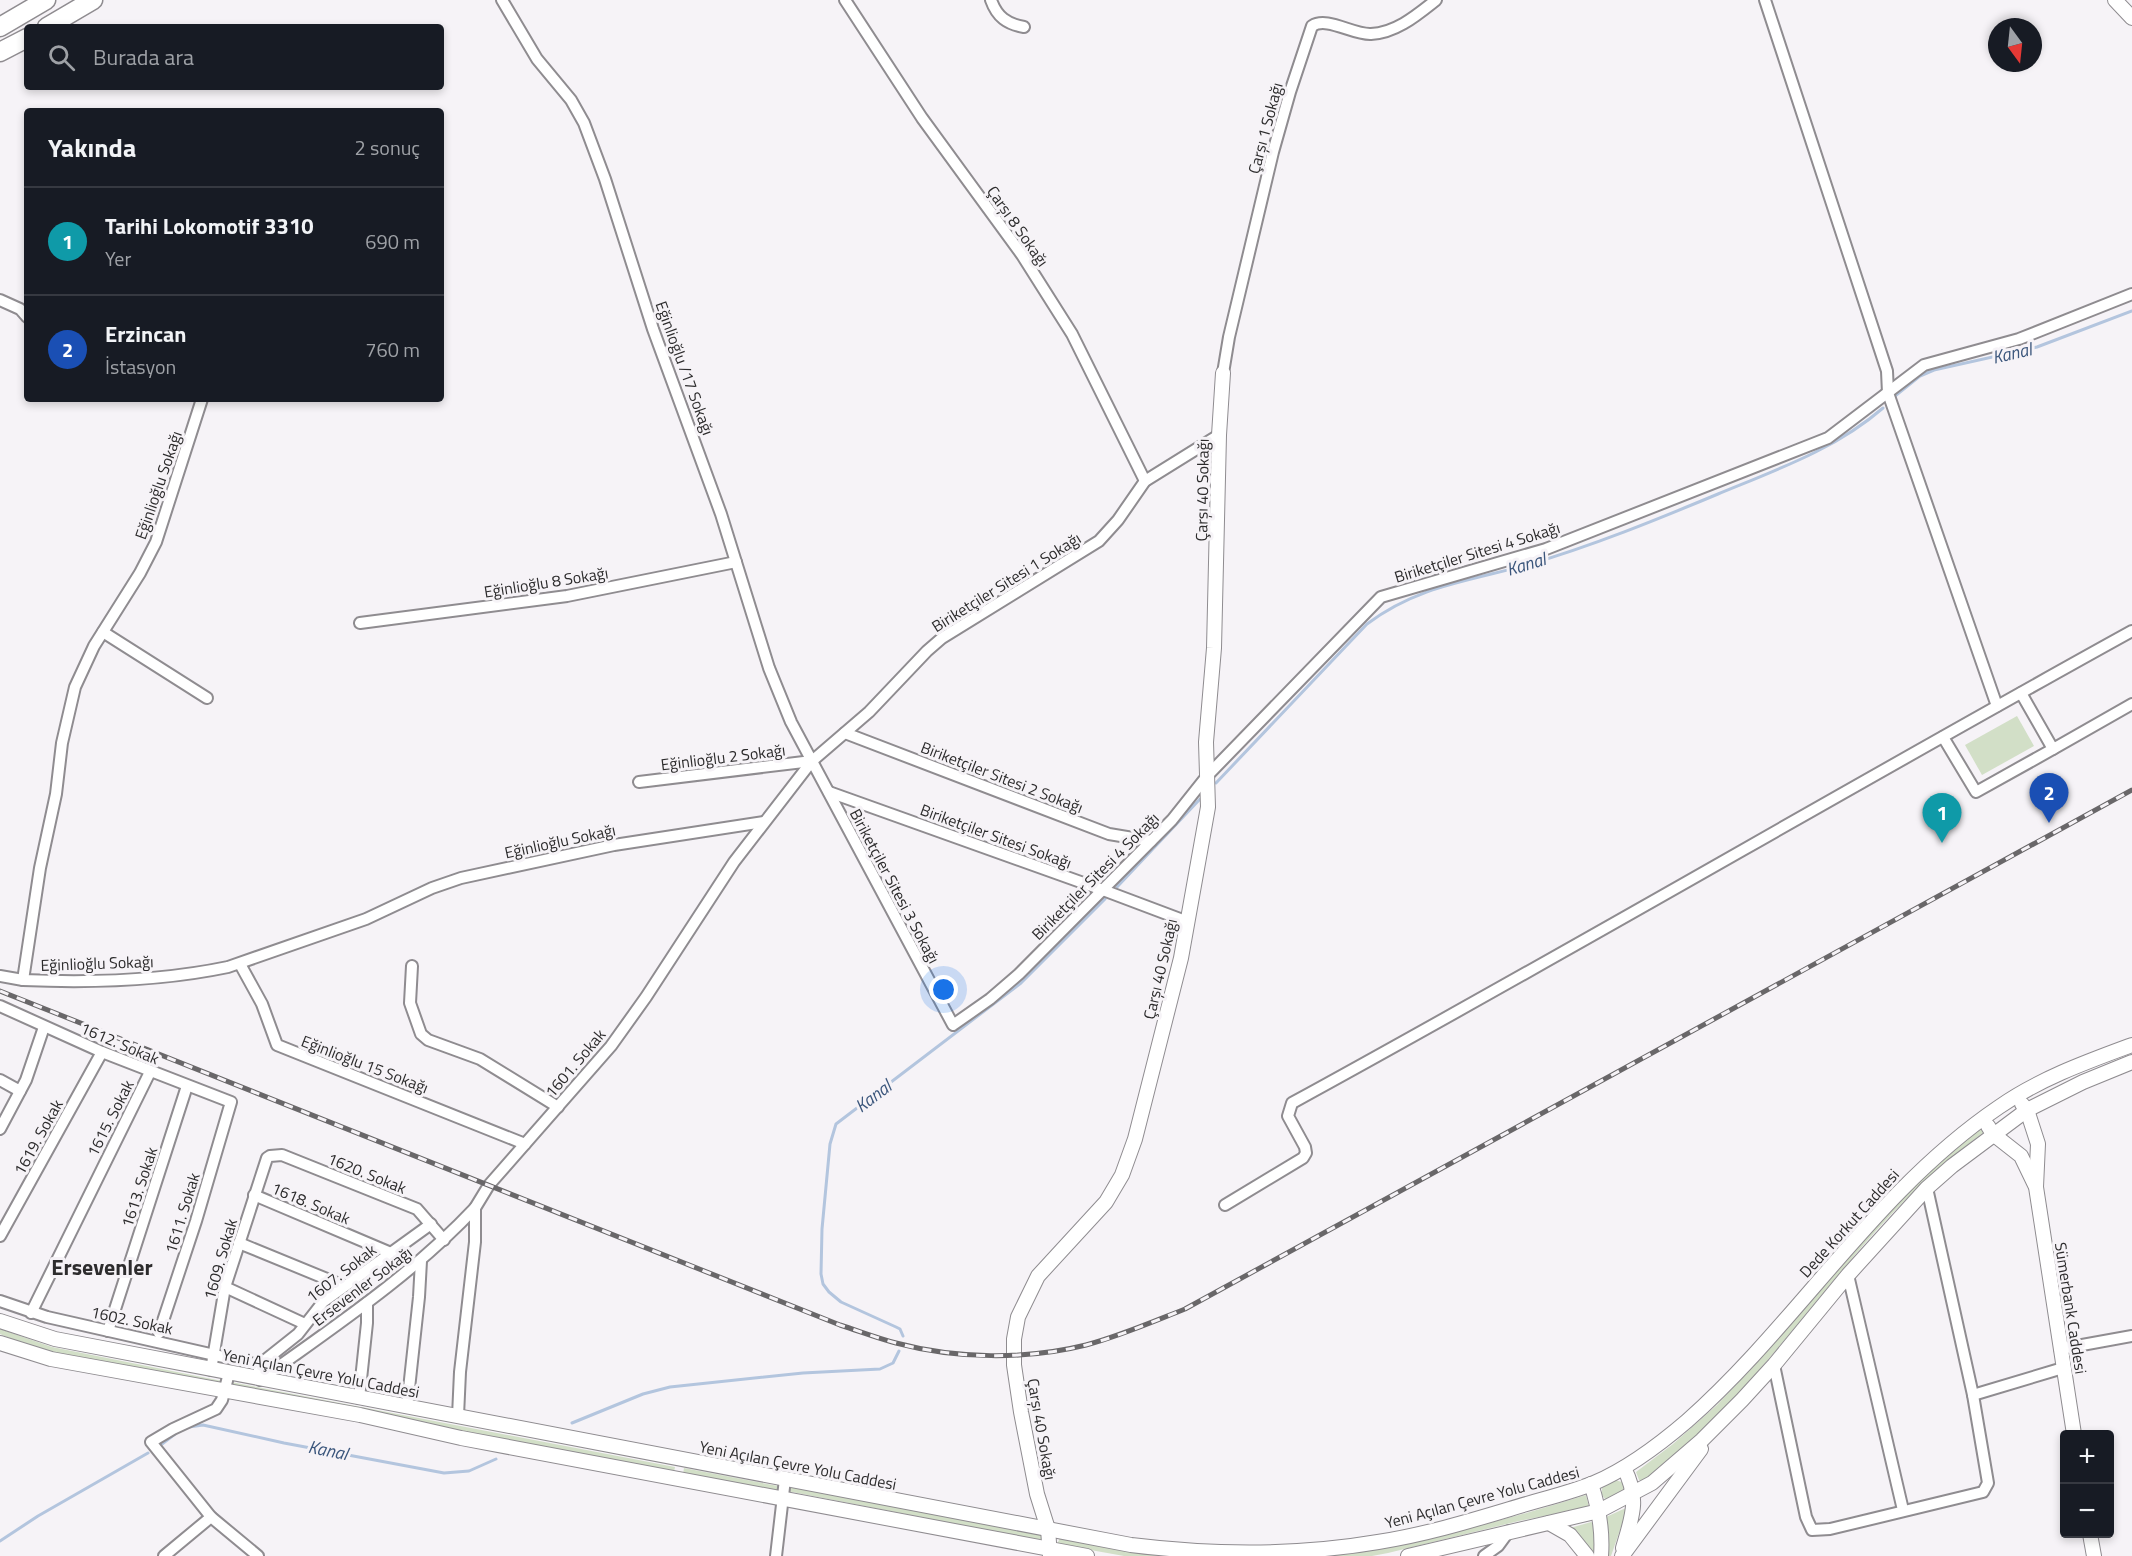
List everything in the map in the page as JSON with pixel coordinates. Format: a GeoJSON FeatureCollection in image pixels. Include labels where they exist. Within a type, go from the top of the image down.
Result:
{"type":"FeatureCollection","features":[{"type":"Feature","properties":{"kind":"highway"},"geometry":{"type":"LineString","coordinates":[[0,27],[46,0]]}},
{"type":"Feature","properties":{"kind":"highway"},"geometry":{"type":"LineString","coordinates":[[52,24],[93,0]]}},
{"type":"Feature","properties":{"kind":"highway"},"geometry":{"type":"LineString","coordinates":[[0,52],[24,40]]}},
{"type":"Feature","properties":{"kind":"main road"},"geometry":{"type":"LineString","coordinates":[[2115,0],[2132,18]]}},
{"type":"Feature","properties":{"kind":"main road","name":"Çarşı 40 Sokağı"},"geometry":{"type":"LineString","coordinates":[[1050,1552],[1048,1529],[1034,1479],[1015,1373],[1014,1339],[1018,1317],[1038,1276],[1052,1258],[1106,1202],[1122,1175],[1135,1139],[1177,976],[1207,814],[1206,742],[1215,637],[1219,435],[1223,373]]}},
{"type":"Feature","properties":{"kind":"main road","name":"Dede Korkut Caddesi"},"geometry":{"type":"LineString","coordinates":[[1591,1484],[1641,1458],[1717,1393],[1749,1360],[1895,1194],[1930,1161],[2017,1095],[2077,1065],[2132,1045]]}},
{"type":"Feature","properties":{"kind":"main road","name":"Dede Korkut Caddesi"},"geometry":{"type":"LineString","coordinates":[[1599,1511],[1634,1494],[1666,1472],[1721,1422],[1774,1365],[1848,1275],[1927,1188],[1993,1134],[2027,1110],[2073,1086],[2132,1062]]}},
{"type":"Feature","properties":{"kind":"main road"},"geometry":{"type":"LineString","coordinates":[[2017,1095],[2027,1110],[2038,1143],[2036,1187]]}},
{"type":"Feature","properties":{"kind":"main road"},"geometry":{"type":"LineString","coordinates":[[1983,1119],[1993,1134],[2020,1156],[2036,1187]]}},
{"type":"Feature","properties":{"kind":"main road","name":"Sümerbank Caddesi"},"geometry":{"type":"LineString","coordinates":[[2036,1187],[2073,1430]]}},
{"type":"Feature","properties":{"kind":"main road","name":"Yeni Açılan Çevre Yolu Caddesi"},"geometry":{"type":"LineString","coordinates":[[0,1321],[55,1339],[260,1380],[1131,1545],[1164,1549],[1216,1552],[1293,1551],[1350,1546],[1406,1537],[1591,1484]]}},
{"type":"Feature","properties":{"kind":"main road","name":"Yeni Açılan Çevre Yolu Caddesi"},"geometry":{"type":"LineString","coordinates":[[0,1343],[51,1359],[360,1415],[461,1437],[1050,1552],[1087,1556]]}},
{"type":"Feature","properties":{"kind":"main road","name":"Dede Korkut Caddesi"},"geometry":{"type":"LineString","coordinates":[[1622,1556],[1721,1422]]}},
{"type":"Feature","properties":{"kind":"main road","name":"Dede Korkut Caddesi"},"geometry":{"type":"LineString","coordinates":[[1622,1556],[1634,1511],[1631,1481],[1624,1468]]}},
{"type":"Feature","properties":{"kind":"main road"},"geometry":{"type":"LineString","coordinates":[[1591,1484],[1599,1511],[1602,1535],[1601,1556]]}},
{"type":"Feature","properties":{"kind":"main road"},"geometry":{"type":"LineString","coordinates":[[1408,1556],[1599,1511]]}},
{"type":"Feature","properties":{"kind":"main road"},"geometry":{"type":"LineString","coordinates":[[1549,1523],[1569,1535],[1587,1556]]}},
{"type":"Feature","properties":{"kind":"main road"},"geometry":{"type":"LineString","coordinates":[[2092,1538],[2094,1556]]}},
{"type":"Feature","properties":{"kind":"street","name":"Eğinlioğlu /17 Sokağı"},"geometry":{"type":"LineString","coordinates":[[502,0],[537,59],[571,100],[584,123],[605,179],[653,329],[721,514],[770,668],[791,722],[812,761]]}},
{"type":"Feature","properties":{"kind":"street","name":"Çarşı 8 Sokağı"},"geometry":{"type":"LineString","coordinates":[[845,0],[922,118],[1022,255],[1053,303],[1072,334],[1145,481]]}},
{"type":"Feature","properties":{"kind":"street"},"geometry":{"type":"LineString","coordinates":[[991,0],[994,10],[1000,17],[1024,27]]}},
{"type":"Feature","properties":{"kind":"street","name":"Çarşı 1 Sokağı"},"geometry":{"type":"LineString","coordinates":[[1223,373],[1229,337],[1273,152],[1312,26],[1325,22],[1353,32],[1379,33],[1405,23],[1436,0]]}},
{"type":"Feature","properties":{"kind":"street"},"geometry":{"type":"LineString","coordinates":[[1765,0],[1887,371],[1888,393],[1997,706]]}},
{"type":"Feature","properties":{"kind":"street","name":"Biriketçiler Sitesi 4 Sokağı"},"geometry":{"type":"LineString","coordinates":[[952,1025],[1006,986],[1103,890],[1172,820],[1207,776],[1381,597],[1546,549],[1828,438],[1924,365],[2019,339],[2132,294]]}},
{"type":"Feature","properties":{"kind":"street"},"geometry":{"type":"LineString","coordinates":[[0,300],[20,309],[24,314]]}},
{"type":"Feature","properties":{"kind":"street","name":"Eğinlioğlu Sokağı"},"geometry":{"type":"LineString","coordinates":[[201,402],[156,542],[140,573],[103,632],[75,687],[62,743],[55,803],[40,868],[23,980],[104,981],[209,971],[240,964],[366,920],[432,888],[461,878],[614,845],[764,822]]}},
{"type":"Feature","properties":{"kind":"street","name":"Biriketçiler Sitesi 1 Sokağı"},"geometry":{"type":"LineString","coordinates":[[812,761],[845,733],[942,638],[1099,541],[1118,520],[1145,481],[1219,435]]}},
{"type":"Feature","properties":{"kind":"street","name":"Eğinlioğlu 8 Sokağı"},"geometry":{"type":"LineString","coordinates":[[360,623],[567,596],[736,562]]}},
{"type":"Feature","properties":{"kind":"street"},"geometry":{"type":"LineString","coordinates":[[1225,1205],[1304,1158],[1305,1147],[1288,1116],[1292,1103],[1478,1002],[2132,631]]}},
{"type":"Feature","properties":{"kind":"street"},"geometry":{"type":"LineString","coordinates":[[103,632],[207,698]]}},
{"type":"Feature","properties":{"kind":"street"},"geometry":{"type":"LineString","coordinates":[[2021,693],[2053,749]]}},
{"type":"Feature","properties":{"kind":"street"},"geometry":{"type":"LineString","coordinates":[[1943,737],[1976,792],[2132,704]]}},
{"type":"Feature","properties":{"kind":"street","name":"Biriketçiler Sitesi 2 Sokağı"},"geometry":{"type":"LineString","coordinates":[[845,733],[1109,834],[1151,841]]}},
{"type":"Feature","properties":{"kind":"street","name":"Eğinlioğlu 2 Sokağı"},"geometry":{"type":"LineString","coordinates":[[639,782],[812,761]]}},
{"type":"Feature","properties":{"kind":"street","name":"Biriketçiler Sitesi 3 Sokağı"},"geometry":{"type":"LineString","coordinates":[[812,761],[952,1025]]}},
{"type":"Feature","properties":{"kind":"street","name":"1601. Sokak"},"geometry":{"type":"LineString","coordinates":[[475,1208],[489,1185],[599,1060],[631,1019],[717,886],[812,761]]}},
{"type":"Feature","properties":{"kind":"street","name":"Biriketçiler Sitesi Sokağı"},"geometry":{"type":"LineString","coordinates":[[828,792],[1188,922]]}},
{"type":"Feature","properties":{"kind":"street","name":"Eğinlioğlu 15 Sokağı"},"geometry":{"type":"LineString","coordinates":[[240,964],[262,1004],[277,1045],[525,1144]]}},
{"type":"Feature","properties":{"kind":"street"},"geometry":{"type":"LineString","coordinates":[[412,966],[410,1003],[421,1034],[429,1040],[480,1059],[558,1107]]}},
{"type":"Feature","properties":{"kind":"street"},"geometry":{"type":"LineString","coordinates":[[0,976],[23,980]]}},
{"type":"Feature","properties":{"kind":"street","name":"1612. Sokak"},"geometry":{"type":"LineString","coordinates":[[0,1006],[150,1072],[231,1102]]}},
{"type":"Feature","properties":{"kind":"street"},"geometry":{"type":"LineString","coordinates":[[0,1129],[20,1091],[44,1027]]}},
{"type":"Feature","properties":{"kind":"street","name":"1619. Sokak"},"geometry":{"type":"LineString","coordinates":[[0,1236],[102,1052]]}},
{"type":"Feature","properties":{"kind":"street","name":"1615. Sokak"},"geometry":{"type":"LineString","coordinates":[[31,1313],[150,1072]]}},
{"type":"Feature","properties":{"kind":"street"},"geometry":{"type":"LineString","coordinates":[[0,1080],[20,1091]]}},
{"type":"Feature","properties":{"kind":"street","name":"1613. Sokak"},"geometry":{"type":"LineString","coordinates":[[108,1331],[187,1086]]}},
{"type":"Feature","properties":{"kind":"street","name":"1611. Sokak"},"geometry":{"type":"LineString","coordinates":[[159,1333],[196,1221],[231,1102]]}},
{"type":"Feature","properties":{"kind":"street","name":"1620. Sokak"},"geometry":{"type":"LineString","coordinates":[[267,1158],[282,1155],[417,1209],[444,1240]]}},
{"type":"Feature","properties":{"kind":"street","name":"1609. Sokak"},"geometry":{"type":"LineString","coordinates":[[211,1370],[225,1287],[267,1158]]}},
{"type":"Feature","properties":{"kind":"street"},"geometry":{"type":"LineString","coordinates":[[1774,1365],[1806,1517],[1812,1530],[1830,1529],[1983,1492],[1988,1483],[1973,1395],[1927,1188]]}},
{"type":"Feature","properties":{"kind":"street","name":"1618. Sokak"},"geometry":{"type":"LineString","coordinates":[[254,1195],[391,1253]]}},
{"type":"Feature","properties":{"kind":"street"},"geometry":{"type":"LineString","coordinates":[[458,1416],[460,1371],[475,1242],[475,1208]]}},
{"type":"Feature","properties":{"kind":"street","name":"Ersevenler Sokağı"},"geometry":{"type":"LineString","coordinates":[[260,1380],[421,1261],[475,1208]]}},
{"type":"Feature","properties":{"kind":"street","name":"1607. Sokak"},"geometry":{"type":"LineString","coordinates":[[258,1365],[292,1340],[317,1307],[431,1224]]}},
{"type":"Feature","properties":{"kind":"street"},"geometry":{"type":"LineString","coordinates":[[239,1244],[344,1286]]}},
{"type":"Feature","properties":{"kind":"street"},"geometry":{"type":"LineString","coordinates":[[407,1407],[421,1261]]}},
{"type":"Feature","properties":{"kind":"street"},"geometry":{"type":"LineString","coordinates":[[1848,1275],[1903,1510]]}},
{"type":"Feature","properties":{"kind":"street"},"geometry":{"type":"LineString","coordinates":[[225,1287],[305,1324]]}},
{"type":"Feature","properties":{"kind":"street","name":"1602. Sokak"},"geometry":{"type":"LineString","coordinates":[[0,1301],[31,1313],[258,1365]]}},
{"type":"Feature","properties":{"kind":"street"},"geometry":{"type":"LineString","coordinates":[[359,1398],[367,1303]]}},
{"type":"Feature","properties":{"kind":"street"},"geometry":{"type":"LineString","coordinates":[[2060,1349],[2132,1336]]}},
{"type":"Feature","properties":{"kind":"street"},"geometry":{"type":"LineString","coordinates":[[258,1365],[260,1380]]}},
{"type":"Feature","properties":{"kind":"street"},"geometry":{"type":"LineString","coordinates":[[1973,1395],[2063,1368]]}},
{"type":"Feature","properties":{"kind":"street"},"geometry":{"type":"LineString","coordinates":[[229,1373],[219,1404],[210,1412],[151,1442],[211,1517],[258,1556]]}},
{"type":"Feature","properties":{"kind":"street"},"geometry":{"type":"LineString","coordinates":[[776,1556],[785,1479]]}},
{"type":"Feature","properties":{"kind":"street"},"geometry":{"type":"LineString","coordinates":[[164,1556],[211,1517]]}},
{"type":"Feature","properties":{"kind":"street"},"geometry":{"type":"LineString","coordinates":[[1484,1556],[1498,1546],[1509,1531]]}},
{"type":"Feature","properties":{"kind":"green space"},"geometry":{"type":"Polygon","coordinates":[[[2017,716],[2034,746],[1982,775],[1965,745],[2017,716]]]}},
{"type":"Feature","properties":{"kind":"green space"},"geometry":{"type":"Polygon","coordinates":[[[1981,1128],[1984,1132],[1929,1177],[1877,1229],[1782,1343],[1717,1416],[1681,1450],[1643,1481],[1639,1480],[1636,1472],[1673,1444],[1717,1405],[1761,1358],[1878,1221],[1937,1162],[1981,1128]]]}},
{"type":"Feature","properties":{"kind":"green space"},"geometry":{"type":"Polygon","coordinates":[[[0,1329],[52,1347],[222,1381],[221,1386],[68,1357],[28,1346],[0,1334],[0,1329]]]}},
{"type":"Feature","properties":{"kind":"green space"},"geometry":{"type":"Polygon","coordinates":[[[231,1382],[675,1467],[674,1472],[230,1388],[231,1382]]]}},
{"type":"Feature","properties":{"kind":"green space"},"geometry":{"type":"Polygon","coordinates":[[[684,1468],[778,1486],[777,1491],[683,1474],[684,1468]]]}},
{"type":"Feature","properties":{"kind":"green space"},"geometry":{"type":"Polygon","coordinates":[[[1615,1480],[1622,1482],[1626,1490],[1608,1500],[1605,1499],[1602,1495],[1602,1488],[1615,1480]]]}},
{"type":"Feature","properties":{"kind":"green space"},"geometry":{"type":"Polygon","coordinates":[[[789,1485],[1046,1536],[1044,1541],[787,1491],[789,1485]]]}},
{"type":"Feature","properties":{"kind":"green space"},"geometry":{"type":"Polygon","coordinates":[[[1586,1495],[1589,1507],[1519,1521],[1388,1553],[1372,1556],[1316,1556],[1384,1547],[1452,1533],[1586,1495]]]}},
{"type":"Feature","properties":{"kind":"green space"},"geometry":{"type":"Polygon","coordinates":[[[1628,1507],[1611,1556],[1605,1556],[1606,1517],[1628,1507]]]}},
{"type":"Feature","properties":{"kind":"green space"},"geometry":{"type":"Polygon","coordinates":[[[1591,1522],[1595,1524],[1595,1552],[1591,1553],[1570,1528],[1591,1522]]]}},
{"type":"Feature","properties":{"kind":"green space"},"geometry":{"type":"Polygon","coordinates":[[[1060,1538],[1139,1553],[1175,1556],[1124,1556],[1057,1544],[1060,1538]]]}},
{"type":"Feature","properties":{"kind":"waterway","name":"Kanal"},"geometry":{"type":"LineString","coordinates":[[1895,396],[1920,376],[1934,370],[2037,347],[2132,311]]}},
{"type":"Feature","properties":{"kind":"waterway","name":"Kanal"},"geometry":{"type":"LineString","coordinates":[[1216,783],[1367,624],[1386,611],[1444,586],[1527,565],[1600,541],[1762,476],[1825,447],[1883,408]]}},
{"type":"Feature","properties":{"kind":"waterway","name":"Kanal"},"geometry":{"type":"LineString","coordinates":[[1117,887],[1200,799]]}},
{"type":"Feature","properties":{"kind":"waterway","name":"Kanal"},"geometry":{"type":"LineString","coordinates":[[903,1336],[900,1329],[841,1302],[823,1284],[821,1274],[822,1229],[830,1144],[836,1124],[1021,983],[1105,899]]}},
{"type":"Feature","properties":{"kind":"waterway","name":"Kanal"},"geometry":{"type":"LineString","coordinates":[[572,1423],[643,1394],[670,1387],[803,1373],[880,1369],[893,1363],[899,1351]]}},
{"type":"Feature","properties":{"kind":"waterway","name":"Kanal"},"geometry":{"type":"LineString","coordinates":[[189,1427],[203,1425],[284,1443],[444,1473],[469,1471],[496,1459]]}},
{"type":"Feature","properties":{"kind":"waterway","name":"Kanal"},"geometry":{"type":"LineString","coordinates":[[162,1444],[175,1434]]}},
{"type":"Feature","properties":{"kind":"waterway","name":"Kanal"},"geometry":{"type":"LineString","coordinates":[[0,1541],[38,1516],[148,1453]]}},
{"type":"Feature","properties":{"kind":"railway"},"geometry":{"type":"LineString","coordinates":[[0,991],[840,1325],[896,1343],[943,1352],[991,1356],[1039,1353],[1086,1345],[1185,1309],[2132,790]]}},
{"type":"Feature","properties":{"kind":"place","name":"Erzincan"},"geometry":{"type":"Point","coordinates":[2049,823]}},
{"type":"Feature","properties":{"kind":"place","name":"Tarihi Lokomotif 3310"},"geometry":{"type":"Point","coordinates":[1942,843]}},
{"type":"Feature","properties":{"kind":"district","name":"Ersevenler"},"geometry":{"type":"Point","coordinates":[102,1267]}}]}
